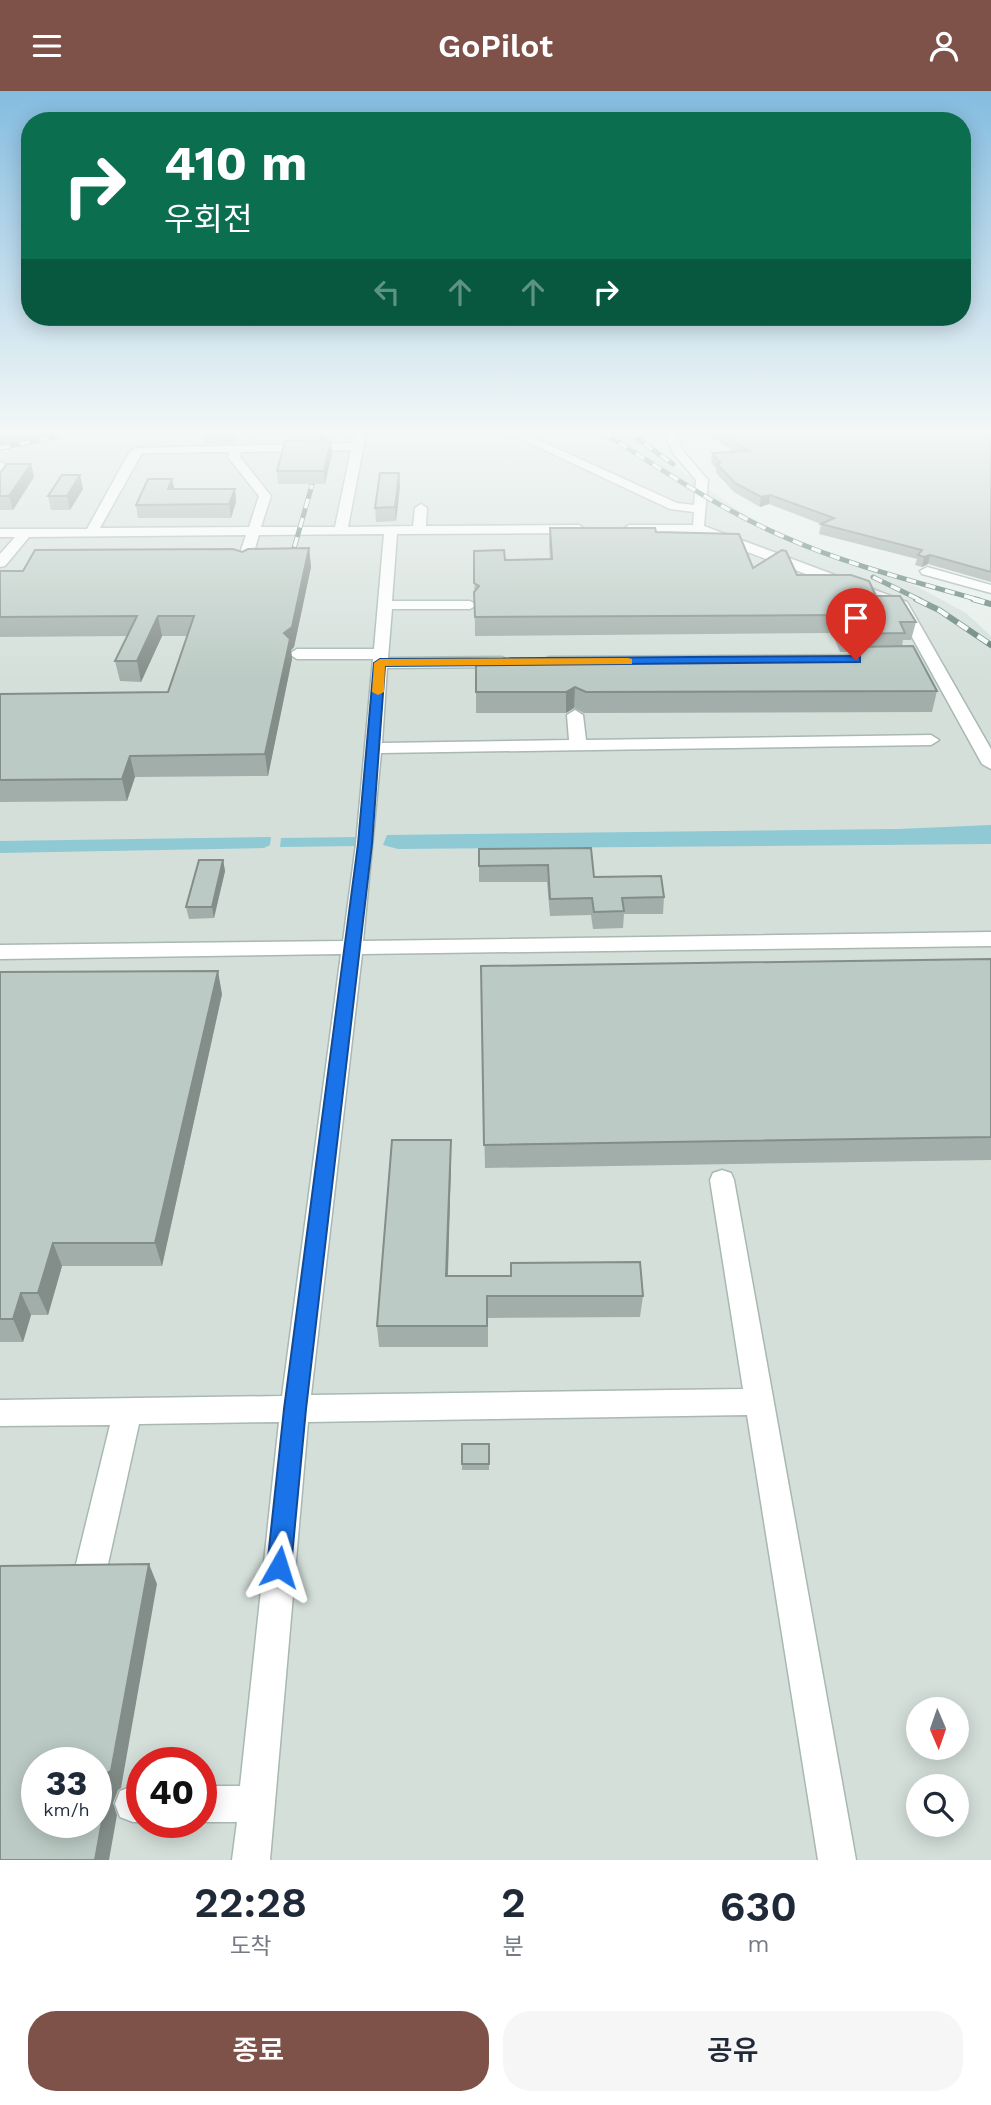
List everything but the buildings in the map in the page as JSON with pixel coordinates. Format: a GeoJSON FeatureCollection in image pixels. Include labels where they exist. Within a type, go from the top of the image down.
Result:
{"type":"FeatureCollection","features":[{"type":"Feature","properties":{"kind":"street"},"geometry":{"type":"LineString","coordinates":[[91,533],[101,515]]}},
{"type":"Feature","properties":{"kind":"street"},"geometry":{"type":"LineString","coordinates":[[243,565],[258,515]]}},
{"type":"Feature","properties":{"kind":"street"},"geometry":{"type":"LineString","coordinates":[[341,531],[344,515]]}},
{"type":"Feature","properties":{"kind":"street"},"geometry":{"type":"LineString","coordinates":[[419,530],[420,515]]}},
{"type":"Feature","properties":{"kind":"street"},"geometry":{"type":"LineString","coordinates":[[699,515],[699,529]]}},
{"type":"Feature","properties":{"kind":"street"},"geometry":{"type":"LineString","coordinates":[[571,529],[579,548]]}},
{"type":"Feature","properties":{"kind":"street"},"geometry":{"type":"LineString","coordinates":[[663,529],[667,547]]}},
{"type":"Feature","properties":{"kind":"street"},"geometry":{"type":"LineString","coordinates":[[0,533],[699,529],[902,605],[925,659],[991,764]]}},
{"type":"Feature","properties":{"kind":"street"},"geometry":{"type":"LineString","coordinates":[[251,1860],[295,1409],[365,844],[391,531]]}},
{"type":"Feature","properties":{"kind":"street"},"geometry":{"type":"LineString","coordinates":[[0,563],[25,533]]}},
{"type":"Feature","properties":{"kind":"street"},"geometry":{"type":"LineString","coordinates":[[927,571],[991,589]]}},
{"type":"Feature","properties":{"kind":"street"},"geometry":{"type":"LineString","coordinates":[[385,605],[470,605]]}},
{"type":"Feature","properties":{"kind":"street"},"geometry":{"type":"LineString","coordinates":[[297,655],[523,662],[891,660]]}},
{"type":"Feature","properties":{"kind":"street"},"geometry":{"type":"LineString","coordinates":[[731,660],[735,680]]}},
{"type":"Feature","properties":{"kind":"street"},"geometry":{"type":"LineString","coordinates":[[570,661],[571,680]]}},
{"type":"Feature","properties":{"kind":"street"},"geometry":{"type":"LineString","coordinates":[[575,715],[578,744]]}},
{"type":"Feature","properties":{"kind":"street"},"geometry":{"type":"LineString","coordinates":[[373,748],[931,740]]}},
{"type":"Feature","properties":{"kind":"street"},"geometry":{"type":"LineString","coordinates":[[0,952],[989,943]]}},
{"type":"Feature","properties":{"kind":"street"},"geometry":{"type":"LineString","coordinates":[[722,1180],[837,1860]]}},
{"type":"Feature","properties":{"kind":"street"},"geometry":{"type":"LineString","coordinates":[[0,1413],[760,1402]]}},
{"type":"Feature","properties":{"kind":"street"},"geometry":{"type":"LineString","coordinates":[[92,1563],[128,1411]]}},
{"type":"Feature","properties":{"kind":"street"},"geometry":{"type":"LineString","coordinates":[[217,1804],[256,1804]]}},
{"type":"Feature","properties":{"kind":"shaded area"},"geometry":{"type":"Polygon","coordinates":[[[0,515],[745,515],[778,537],[918,587],[966,613],[991,636],[991,1860],[0,1860],[0,515]]]}},
{"type":"Feature","properties":{"kind":"water"},"geometry":{"type":"Polygon","coordinates":[[[991,825],[991,844],[398,849],[383,845],[387,835],[898,829],[991,825]]]}},
{"type":"Feature","properties":{"kind":"water"},"geometry":{"type":"Polygon","coordinates":[[[271,837],[270,845],[264,848],[0,853],[0,841],[271,837]]]}},
{"type":"Feature","properties":{"kind":"water"},"geometry":{"type":"Polygon","coordinates":[[[358,837],[357,846],[280,847],[281,838],[358,837]]]}},
{"type":"Feature","properties":{"kind":"railway"},"geometry":{"type":"LineString","coordinates":[[289,566],[304,515]]}},
{"type":"Feature","properties":{"kind":"railway"},"geometry":{"type":"LineString","coordinates":[[738,515],[782,536],[855,564],[979,600]]}},
{"type":"Feature","properties":{"kind":"railway"},"geometry":{"type":"LineString","coordinates":[[873,577],[920,600]]}},
{"type":"Feature","properties":{"kind":"railway"},"geometry":{"type":"LineString","coordinates":[[916,599],[939,610],[991,645]]}},
{"type":"Feature","properties":{"kind":"railway"},"geometry":{"type":"LineString","coordinates":[[973,599],[991,604]]}},
{"type":"Feature","properties":{"kind":"slow traffic"},"geometry":{"type":"LineString","coordinates":[[378,692],[380,663],[628,661]]}},
{"type":"Feature","properties":{"kind":"route"},"geometry":{"type":"LineString","coordinates":[[279,1567],[295,1409],[365,844],[380,663],[856,660]]}}]}
